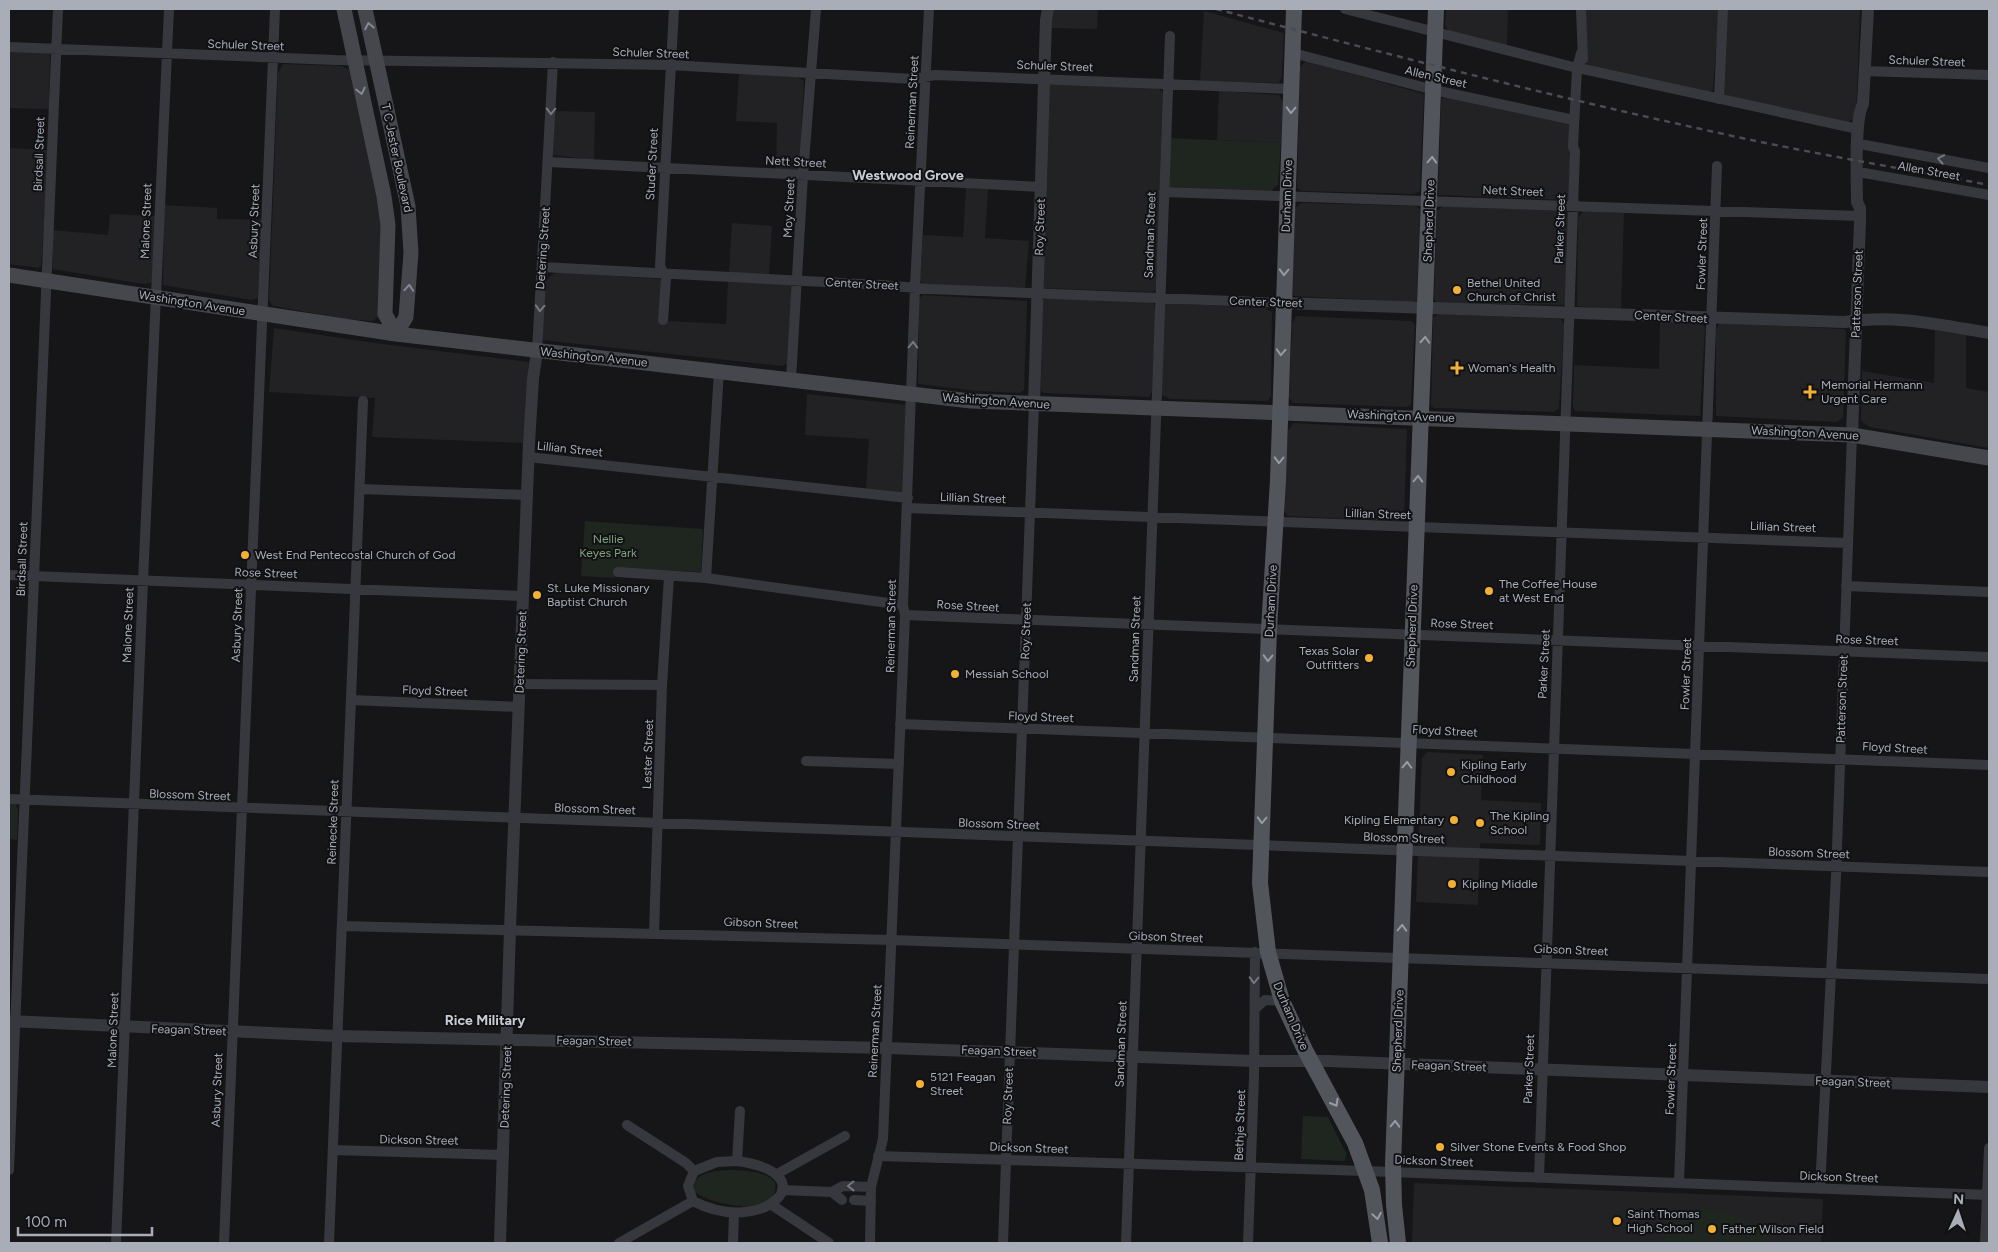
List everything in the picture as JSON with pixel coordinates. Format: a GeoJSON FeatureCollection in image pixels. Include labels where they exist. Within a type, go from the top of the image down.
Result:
{"type":"FeatureCollection","features":[{"type":"Feature","properties":{"kind":"main road","name":"T C Jester Boulevard"},"geometry":{"type":"LineString","coordinates":[[344,9],[384,196],[388,225],[385,314],[396,334]]}},
{"type":"Feature","properties":{"kind":"main road","name":"T C Jester Boulevard"},"geometry":{"type":"LineString","coordinates":[[366,9],[375,60],[406,193],[411,252],[406,317],[396,334]]}},
{"type":"Feature","properties":{"kind":"main road","name":"Durham Drive"},"geometry":{"type":"LineString","coordinates":[[1294,9],[1261,846],[1262,952],[1310,1061],[1352,1136],[1366,1171]]}},
{"type":"Feature","properties":{"kind":"main road","name":"Shepherd Drive"},"geometry":{"type":"LineString","coordinates":[[1398,1243],[1393,1172],[1436,9]]}},
{"type":"Feature","properties":{"kind":"main road"},"geometry":{"type":"LineString","coordinates":[[384,196],[406,193]]}},
{"type":"Feature","properties":{"kind":"main road","name":"Washington Avenue"},"geometry":{"type":"LineString","coordinates":[[9,275],[396,334],[971,401],[1852,434],[1989,458]]}},
{"type":"Feature","properties":{"kind":"main road"},"geometry":{"type":"LineString","coordinates":[[1366,1171],[1374,1199],[1380,1243]]}},
{"type":"Feature","properties":{"kind":"street","name":"Birdsall Street"},"geometry":{"type":"LineString","coordinates":[[9,1170],[12,1021],[24,800],[58,9]]}},
{"type":"Feature","properties":{"kind":"street","name":"Malone Street"},"geometry":{"type":"LineString","coordinates":[[116,1243],[155,297],[169,9]]}},
{"type":"Feature","properties":{"kind":"street","name":"Asbury Street"},"geometry":{"type":"LineString","coordinates":[[224,1243],[274,9]]}},
{"type":"Feature","properties":{"kind":"street","name":"Studer Street"},"geometry":{"type":"LineString","coordinates":[[664,320],[666,278],[662,274],[660,266],[674,9]]}},
{"type":"Feature","properties":{"kind":"street","name":"Moy Street"},"geometry":{"type":"LineString","coordinates":[[791,379],[803,174],[816,9]]}},
{"type":"Feature","properties":{"kind":"street","name":"Reinerman Street"},"geometry":{"type":"LineString","coordinates":[[870,1243],[871,1187],[883,1140],[899,764],[915,287],[929,9]]}},
{"type":"Feature","properties":{"kind":"street"},"geometry":{"type":"LineString","coordinates":[[1345,9],[1580,68],[1858,129]]}},
{"type":"Feature","properties":{"kind":"street","name":"Parker Street"},"geometry":{"type":"LineString","coordinates":[[1575,151],[1578,147],[1581,9]]}},
{"type":"Feature","properties":{"kind":"street"},"geometry":{"type":"LineString","coordinates":[[1719,99],[1723,9]]}},
{"type":"Feature","properties":{"kind":"street","name":"Patterson Street"},"geometry":{"type":"LineString","coordinates":[[1860,212],[1864,202],[1866,111],[1863,104],[1868,9]]}},
{"type":"Feature","properties":{"kind":"street","name":"Roy Street"},"geometry":{"type":"LineString","coordinates":[[1003,1243],[1042,187],[1046,12]]}},
{"type":"Feature","properties":{"kind":"street","name":"Sandman Street"},"geometry":{"type":"LineString","coordinates":[[1126,1243],[1170,36]]}},
{"type":"Feature","properties":{"kind":"street","name":"Schuler Street"},"geometry":{"type":"LineString","coordinates":[[9,47],[272,58],[670,65],[913,79],[935,75],[1292,89]]}},
{"type":"Feature","properties":{"kind":"street","name":"Allen Street"},"geometry":{"type":"LineString","coordinates":[[1293,53],[1434,90],[1574,120]]}},
{"type":"Feature","properties":{"kind":"street","name":"Detering Street"},"geometry":{"type":"LineString","coordinates":[[500,1243],[528,457],[532,378],[537,351],[549,162],[553,62]]}},
{"type":"Feature","properties":{"kind":"street","name":"Parker Street"},"geometry":{"type":"LineString","coordinates":[[1538,1178],[1574,205],[1574,120],[1580,68]]}},
{"type":"Feature","properties":{"kind":"street","name":"Schuler Street"},"geometry":{"type":"LineString","coordinates":[[1864,71],[1989,75]]}},
{"type":"Feature","properties":{"kind":"street","name":"Patterson Street"},"geometry":{"type":"LineString","coordinates":[[1820,1189],[1836,866],[1860,212],[1857,202],[1858,129],[1859,110],[1863,104]]}},
{"type":"Feature","properties":{"kind":"street","name":"Allen Street"},"geometry":{"type":"LineString","coordinates":[[1865,145],[1989,168]]}},
{"type":"Feature","properties":{"kind":"street","name":"Nett Street"},"geometry":{"type":"LineString","coordinates":[[549,162],[1042,187]]}},
{"type":"Feature","properties":{"kind":"street","name":"Fowler Street"},"geometry":{"type":"LineString","coordinates":[[1679,1183],[1717,166]]}},
{"type":"Feature","properties":{"kind":"street","name":"Allen Street"},"geometry":{"type":"LineString","coordinates":[[1864,172],[1989,195]]}},
{"type":"Feature","properties":{"kind":"street","name":"Nett Street"},"geometry":{"type":"LineString","coordinates":[[1164,192],[1716,211],[1860,212]]}},
{"type":"Feature","properties":{"kind":"street","name":"Center Street"},"geometry":{"type":"LineString","coordinates":[[542,267],[1038,293],[1283,303],[1570,312],[1712,319],[1845,322],[1881,318],[1907,320],[1989,334]]}},
{"type":"Feature","properties":{"kind":"street"},"geometry":{"type":"LineString","coordinates":[[706,578],[719,371]]}},
{"type":"Feature","properties":{"kind":"street","name":"Reinecke Street"},"geometry":{"type":"LineString","coordinates":[[330,1243],[363,401]]}},
{"type":"Feature","properties":{"kind":"street","name":"Lillian Street"},"geometry":{"type":"LineString","coordinates":[[528,457],[711,476],[908,503],[1030,513],[1848,543]]}},
{"type":"Feature","properties":{"kind":"street"},"geometry":{"type":"LineString","coordinates":[[360,489],[527,495]]}},
{"type":"Feature","properties":{"kind":"street","name":"Rose Street"},"geometry":{"type":"LineString","coordinates":[[618,572],[669,577],[706,578],[904,610],[1026,621],[1558,639],[1989,657]]}},
{"type":"Feature","properties":{"kind":"street","name":"Rose Street"},"geometry":{"type":"LineString","coordinates":[[9,575],[523,596]]}},
{"type":"Feature","properties":{"kind":"street","name":"Lester Street"},"geometry":{"type":"LineString","coordinates":[[654,932],[662,685],[669,577]]}},
{"type":"Feature","properties":{"kind":"street"},"geometry":{"type":"LineString","coordinates":[[1846,586],[1989,592]]}},
{"type":"Feature","properties":{"kind":"street"},"geometry":{"type":"LineString","coordinates":[[520,684],[662,685]]}},
{"type":"Feature","properties":{"kind":"street","name":"Floyd Street"},"geometry":{"type":"LineString","coordinates":[[351,700],[519,707]]}},
{"type":"Feature","properties":{"kind":"street","name":"Floyd Street"},"geometry":{"type":"LineString","coordinates":[[900,724],[1266,736],[1989,765]]}},
{"type":"Feature","properties":{"kind":"street"},"geometry":{"type":"LineString","coordinates":[[806,761],[899,764]]}},
{"type":"Feature","properties":{"kind":"street","name":"Blossom Street"},"geometry":{"type":"LineString","coordinates":[[9,799],[346,813],[1989,872]]}},
{"type":"Feature","properties":{"kind":"street","name":"Gibson Street"},"geometry":{"type":"LineString","coordinates":[[342,926],[654,932],[1989,979]]}},
{"type":"Feature","properties":{"kind":"street","name":"Bethje Street"},"geometry":{"type":"LineString","coordinates":[[1248,1243],[1256,1008],[1254,1002],[1262,952]]}},
{"type":"Feature","properties":{"kind":"street"},"geometry":{"type":"LineString","coordinates":[[1256,1008],[1265,1000],[1282,1001]]}},
{"type":"Feature","properties":{"kind":"street","name":"Feagan Street"},"geometry":{"type":"LineString","coordinates":[[12,1021],[337,1036],[887,1048],[1254,1061],[1310,1061],[1989,1087]]}},
{"type":"Feature","properties":{"kind":"street"},"geometry":{"type":"LineString","coordinates":[[737,1161],[740,1111]]}},
{"type":"Feature","properties":{"kind":"street"},"geometry":{"type":"LineString","coordinates":[[627,1125],[686,1163],[694,1171]]}},
{"type":"Feature","properties":{"kind":"street"},"geometry":{"type":"LineString","coordinates":[[777,1174],[845,1136]]}},
{"type":"Feature","properties":{"kind":"street"},"geometry":{"type":"LineString","coordinates":[[1985,1243],[1989,1148]]}},
{"type":"Feature","properties":{"kind":"street","name":"Dickson Street"},"geometry":{"type":"LineString","coordinates":[[334,1150],[504,1155]]}},
{"type":"Feature","properties":{"kind":"street","name":"Dickson Street"},"geometry":{"type":"LineString","coordinates":[[878,1156],[1366,1171],[1988,1195]]}},
{"type":"Feature","properties":{"kind":"street"},"geometry":{"type":"LineString","coordinates":[[737,1161],[758,1165],[777,1174],[781,1180],[782,1190],[777,1202],[750,1212],[734,1213],[703,1206],[693,1201],[688,1186],[694,1171],[717,1162],[737,1161]]}},
{"type":"Feature","properties":{"kind":"street"},"geometry":{"type":"LineString","coordinates":[[782,1190],[832,1192],[844,1186],[871,1187]]}},
{"type":"Feature","properties":{"kind":"street"},"geometry":{"type":"LineString","coordinates":[[832,1192],[842,1200]]}},
{"type":"Feature","properties":{"kind":"street"},"geometry":{"type":"LineString","coordinates":[[854,1200],[871,1201]]}},
{"type":"Feature","properties":{"kind":"street"},"geometry":{"type":"LineString","coordinates":[[619,1243],[693,1201]]}},
{"type":"Feature","properties":{"kind":"street"},"geometry":{"type":"LineString","coordinates":[[772,1205],[829,1243]]}},
{"type":"Feature","properties":{"kind":"street"},"geometry":{"type":"LineString","coordinates":[[733,1243],[734,1213]]}},
{"type":"Feature","properties":{"kind":"shaded area"},"geometry":{"type":"Polygon","coordinates":[[[1051,9],[1098,9],[1097,29],[1050,28],[1051,9]]]}},
{"type":"Feature","properties":{"kind":"shaded area"},"geometry":{"type":"Polygon","coordinates":[[[1446,9],[1508,9],[1507,48],[1449,32],[1445,26],[1446,9]]]}},
{"type":"Feature","properties":{"kind":"shaded area"},"geometry":{"type":"Polygon","coordinates":[[[1586,9],[1719,9],[1713,90],[1710,92],[1588,65],[1586,62],[1586,9]]]}},
{"type":"Feature","properties":{"kind":"shaded area"},"geometry":{"type":"Polygon","coordinates":[[[1726,9],[1858,9],[1860,11],[1856,115],[1853,119],[1848,122],[1724,95],[1722,92],[1726,9]]]}},
{"type":"Feature","properties":{"kind":"shaded area"},"geometry":{"type":"Polygon","coordinates":[[[1204,11],[1284,33],[1282,76],[1279,83],[1200,81],[1204,11]]]}},
{"type":"Feature","properties":{"kind":"shaded area"},"geometry":{"type":"Polygon","coordinates":[[[9,51],[47,52],[50,54],[49,109],[9,108],[9,51]]]}},
{"type":"Feature","properties":{"kind":"shaded area"},"geometry":{"type":"Polygon","coordinates":[[[1306,61],[1424,94],[1420,191],[1414,194],[1302,191],[1297,188],[1300,67],[1306,61]]]}},
{"type":"Feature","properties":{"kind":"shaded area"},"geometry":{"type":"Polygon","coordinates":[[[283,64],[341,66],[349,69],[383,220],[378,317],[373,321],[345,319],[273,306],[269,300],[278,73],[283,64]]]}},
{"type":"Feature","properties":{"kind":"shaded area"},"geometry":{"type":"Polygon","coordinates":[[[739,73],[797,77],[804,81],[799,170],[776,171],[777,123],[736,121],[739,73]]]}},
{"type":"Feature","properties":{"kind":"shaded area"},"geometry":{"type":"Polygon","coordinates":[[[1055,82],[1159,88],[1163,93],[1156,288],[1153,292],[1042,288],[1050,85],[1055,82]]]}},
{"type":"Feature","properties":{"kind":"shaded area"},"geometry":{"type":"Polygon","coordinates":[[[1219,91],[1279,95],[1283,102],[1281,143],[1217,140],[1219,91]]]}},
{"type":"Feature","properties":{"kind":"shaded area"},"geometry":{"type":"Polygon","coordinates":[[[1449,97],[1568,123],[1571,129],[1569,200],[1438,195],[1441,99],[1449,97]]]}},
{"type":"Feature","properties":{"kind":"shaded area"},"geometry":{"type":"Polygon","coordinates":[[[554,111],[595,112],[594,160],[553,155],[554,111]]]}},
{"type":"Feature","properties":{"kind":"shaded area"},"geometry":{"type":"Polygon","coordinates":[[[9,148],[47,150],[44,227],[41,266],[38,268],[9,264],[9,148]]]}},
{"type":"Feature","properties":{"kind":"shaded area"},"geometry":{"type":"Polygon","coordinates":[[[966,188],[988,189],[985,238],[1029,241],[1025,288],[925,285],[920,280],[923,235],[963,237],[966,188]]]}},
{"type":"Feature","properties":{"kind":"shaded area"},"geometry":{"type":"Polygon","coordinates":[[[1301,203],[1415,206],[1420,209],[1417,300],[1412,302],[1294,296],[1292,294],[1295,208],[1301,203]]]}},
{"type":"Feature","properties":{"kind":"shaded area"},"geometry":{"type":"Polygon","coordinates":[[[164,205],[217,208],[217,219],[262,220],[258,298],[251,300],[163,285],[164,205]]]}},
{"type":"Feature","properties":{"kind":"shaded area"},"geometry":{"type":"Polygon","coordinates":[[[1443,206],[1566,211],[1568,214],[1565,305],[1436,303],[1434,298],[1437,211],[1443,206]]]}},
{"type":"Feature","properties":{"kind":"shaded area"},"geometry":{"type":"Polygon","coordinates":[[[1583,211],[1624,213],[1621,310],[1577,306],[1578,218],[1583,211]]]}},
{"type":"Feature","properties":{"kind":"shaded area"},"geometry":{"type":"Polygon","coordinates":[[[110,214],[156,216],[153,280],[151,283],[143,284],[53,269],[52,230],[108,235],[110,214]]]}},
{"type":"Feature","properties":{"kind":"shaded area"},"geometry":{"type":"Polygon","coordinates":[[[732,223],[772,226],[769,275],[729,274],[732,223]]]}},
{"type":"Feature","properties":{"kind":"shaded area"},"geometry":{"type":"Polygon","coordinates":[[[560,272],[660,279],[667,321],[726,324],[728,281],[791,285],[793,287],[787,364],[782,366],[541,340],[545,282],[553,274],[560,272]]]}},
{"type":"Feature","properties":{"kind":"shaded area"},"geometry":{"type":"Polygon","coordinates":[[[923,295],[1027,301],[1024,390],[1020,393],[978,391],[918,384],[919,298],[923,295]]]}},
{"type":"Feature","properties":{"kind":"shaded area"},"geometry":{"type":"Polygon","coordinates":[[[1047,298],[1151,302],[1154,304],[1156,311],[1152,391],[1149,397],[1044,393],[1041,391],[1042,301],[1047,298]]]}},
{"type":"Feature","properties":{"kind":"shaded area"},"geometry":{"type":"Polygon","coordinates":[[[1164,304],[1265,308],[1272,312],[1271,396],[1268,401],[1170,399],[1162,395],[1160,391],[1164,304]]]}},
{"type":"Feature","properties":{"kind":"shaded area"},"geometry":{"type":"Polygon","coordinates":[[[1438,314],[1561,319],[1564,325],[1559,409],[1553,412],[1434,408],[1431,406],[1433,318],[1438,314]]]}},
{"type":"Feature","properties":{"kind":"shaded area"},"geometry":{"type":"Polygon","coordinates":[[[1296,316],[1411,321],[1415,325],[1411,405],[1407,407],[1293,403],[1289,398],[1292,324],[1296,316]]]}},
{"type":"Feature","properties":{"kind":"shaded area"},"geometry":{"type":"Polygon","coordinates":[[[1660,321],[1701,322],[1705,328],[1700,416],[1575,411],[1573,406],[1574,365],[1659,369],[1660,321]]]}},
{"type":"Feature","properties":{"kind":"shaded area"},"geometry":{"type":"Polygon","coordinates":[[[1720,323],[1844,329],[1846,331],[1843,418],[1836,422],[1716,416],[1716,329],[1720,323]]]}},
{"type":"Feature","properties":{"kind":"shaded area"},"geometry":{"type":"Polygon","coordinates":[[[274,328],[375,343],[529,362],[523,443],[372,437],[375,398],[269,392],[274,328]]]}},
{"type":"Feature","properties":{"kind":"shaded area"},"geometry":{"type":"Polygon","coordinates":[[[1935,330],[1966,335],[1966,388],[1989,392],[1989,448],[1870,427],[1861,421],[1862,371],[1934,383],[1935,330]]]}},
{"type":"Feature","properties":{"kind":"shaded area"},"geometry":{"type":"Polygon","coordinates":[[[807,394],[908,405],[904,494],[866,490],[869,439],[805,435],[807,394]]]}},
{"type":"Feature","properties":{"kind":"shaded area"},"geometry":{"type":"Polygon","coordinates":[[[1294,423],[1407,429],[1404,519],[1398,521],[1287,516],[1284,510],[1288,430],[1294,423]]]}},
{"type":"Feature","properties":{"kind":"shaded area","name":"The Kipling School"},"geometry":{"type":"Polygon","coordinates":[[[1427,752],[1483,755],[1481,800],[1541,803],[1540,845],[1480,843],[1478,905],[1416,902],[1422,758],[1427,752]]]}},
{"type":"Feature","properties":{"kind":"shaded area","name":"Saint Thomas High School"},"geometry":{"type":"Polygon","coordinates":[[[1414,1183],[1823,1199],[1821,1243],[1412,1243],[1414,1183]]]}},
{"type":"Feature","properties":{"kind":"green space"},"geometry":{"type":"Polygon","coordinates":[[[1168,138],[1281,143],[1278,185],[1271,191],[1170,187],[1168,185],[1168,138]]]}},
{"type":"Feature","properties":{"kind":"green space","name":"Nellie Keyes Park"},"geometry":{"type":"Polygon","coordinates":[[[585,521],[703,529],[701,572],[615,568],[615,578],[581,576],[585,521]]]}},
{"type":"Feature","properties":{"kind":"green space"},"geometry":{"type":"Polygon","coordinates":[[[9,803],[15,803],[18,810],[17,840],[9,839],[9,803]]]}},
{"type":"Feature","properties":{"kind":"green space"},"geometry":{"type":"Polygon","coordinates":[[[1303,1116],[1328,1117],[1346,1153],[1345,1161],[1301,1159],[1303,1116]]]}},
{"type":"Feature","properties":{"kind":"green space"},"geometry":{"type":"Polygon","coordinates":[[[714,1171],[756,1172],[771,1178],[775,1182],[774,1194],[768,1201],[758,1205],[744,1206],[716,1202],[695,1192],[694,1185],[701,1176],[714,1171]]]}},
{"type":"Feature","properties":{"kind":"green space","name":"Father Wilson Field"},"geometry":{"type":"Polygon","coordinates":[[[1700,1209],[1721,1212],[1740,1218],[1766,1235],[1773,1243],[1664,1243],[1666,1216],[1700,1209]]]}},
{"type":"Feature","properties":{"kind":"railway"},"geometry":{"type":"LineString","coordinates":[[1216,9],[1467,74],[1656,119],[1786,147],[1989,185]]}},
{"type":"Feature","properties":{"kind":"place","name":"Bethel United Church of Christ"},"geometry":{"type":"Point","coordinates":[1457,290]}},
{"type":"Feature","properties":{"kind":"place","name":"Woman's Health"},"geometry":{"type":"Point","coordinates":[1457,368]}},
{"type":"Feature","properties":{"kind":"place","name":"Memorial Hermann Urgent Care"},"geometry":{"type":"Point","coordinates":[1810,392]}},
{"type":"Feature","properties":{"kind":"place","name":"West End Pentecostal Church of God"},"geometry":{"type":"Point","coordinates":[245,555]}},
{"type":"Feature","properties":{"kind":"place","name":"The Coffee House at West End"},"geometry":{"type":"Point","coordinates":[1489,591]}},
{"type":"Feature","properties":{"kind":"place","name":"St. Luke Missionary Baptist Church"},"geometry":{"type":"Point","coordinates":[537,595]}},
{"type":"Feature","properties":{"kind":"place","name":"Texas Solar Outfitters"},"geometry":{"type":"Point","coordinates":[1369,658]}},
{"type":"Feature","properties":{"kind":"place","name":"Messiah School"},"geometry":{"type":"Point","coordinates":[955,674]}},
{"type":"Feature","properties":{"kind":"place","name":"Kipling Early Childhood"},"geometry":{"type":"Point","coordinates":[1451,772]}},
{"type":"Feature","properties":{"kind":"place","name":"Kipling Elementary"},"geometry":{"type":"Point","coordinates":[1454,820]}},
{"type":"Feature","properties":{"kind":"place","name":"The Kipling School"},"geometry":{"type":"Point","coordinates":[1480,823]}},
{"type":"Feature","properties":{"kind":"place","name":"Kipling Middle"},"geometry":{"type":"Point","coordinates":[1452,884]}},
{"type":"Feature","properties":{"kind":"place","name":"5121 Feagan Street"},"geometry":{"type":"Point","coordinates":[920,1084]}},
{"type":"Feature","properties":{"kind":"place","name":"Silver Stone Events & Food Shop"},"geometry":{"type":"Point","coordinates":[1440,1147]}},
{"type":"Feature","properties":{"kind":"place","name":"Saint Thomas High School"},"geometry":{"type":"Point","coordinates":[1617,1221]}},
{"type":"Feature","properties":{"kind":"place","name":"Father Wilson Field"},"geometry":{"type":"Point","coordinates":[1712,1229]}},
{"type":"Feature","properties":{"kind":"district","name":"Westwood Grove"},"geometry":{"type":"Point","coordinates":[908,175]}},
{"type":"Feature","properties":{"kind":"district","name":"Rice Military"},"geometry":{"type":"Point","coordinates":[485,1020]}}]}
